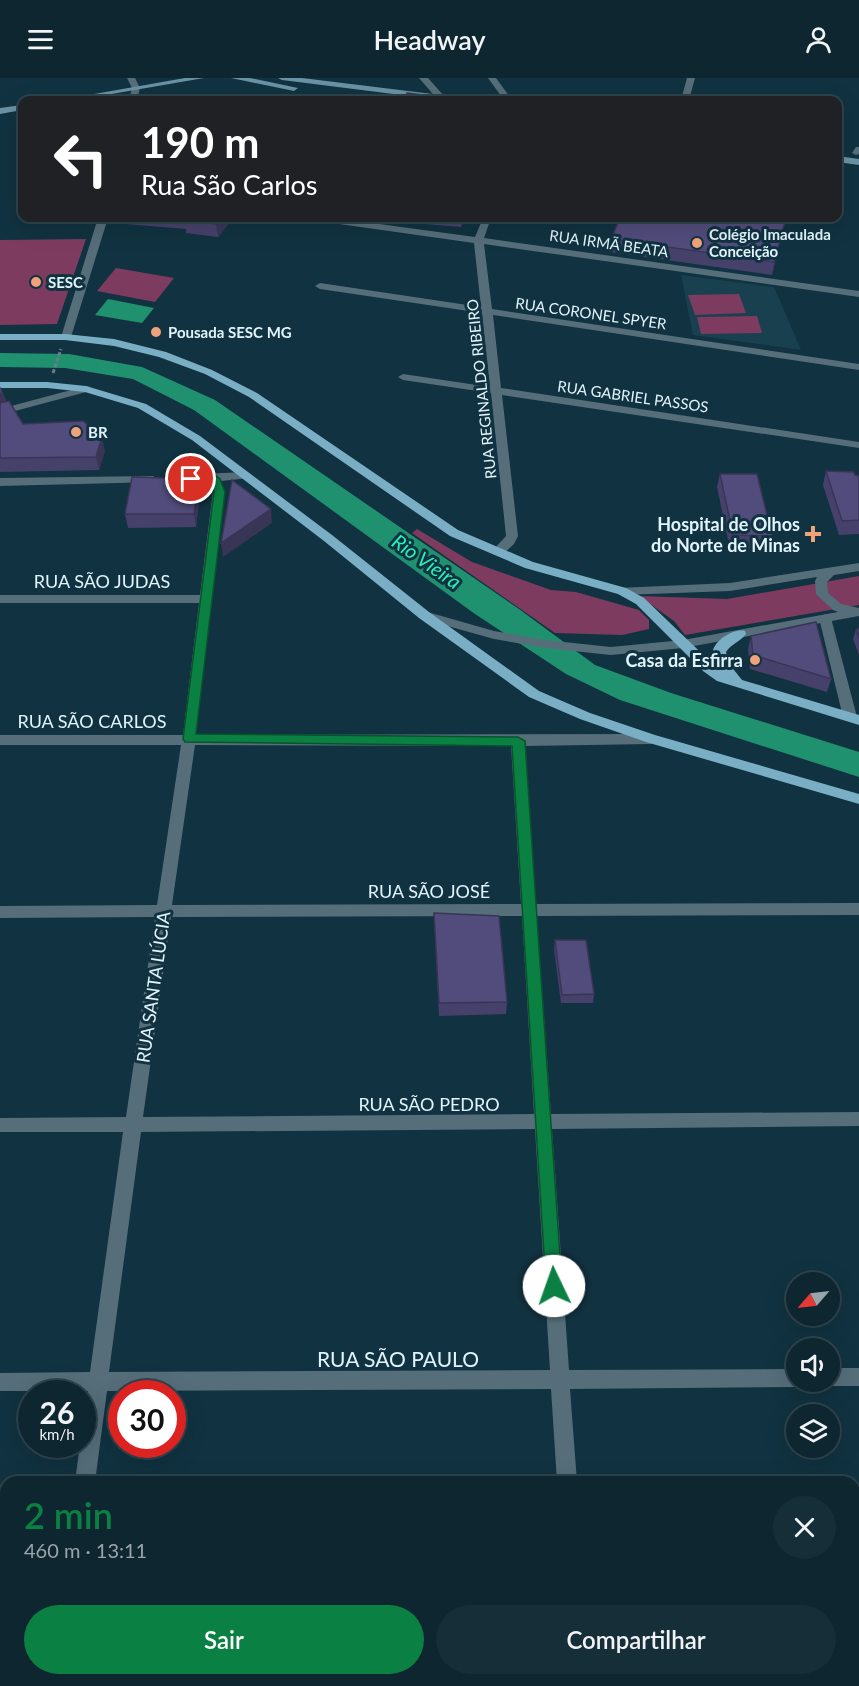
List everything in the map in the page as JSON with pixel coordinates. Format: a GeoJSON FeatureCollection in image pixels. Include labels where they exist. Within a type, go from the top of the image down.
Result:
{"type":"FeatureCollection","features":[{"type":"Feature","properties":{"kind":"main road"},"geometry":{"type":"LineString","coordinates":[[88,96],[200,78]]}},
{"type":"Feature","properties":{"kind":"main road"},"geometry":{"type":"LineString","coordinates":[[235,78],[308,83],[423,96]]}},
{"type":"Feature","properties":{"kind":"main road"},"geometry":{"type":"LineString","coordinates":[[282,78],[368,96]]}},
{"type":"Feature","properties":{"kind":"main road"},"geometry":{"type":"LineString","coordinates":[[0,111],[18,109]]}},
{"type":"Feature","properties":{"kind":"main road"},"geometry":{"type":"LineString","coordinates":[[842,152],[858,155]]}},
{"type":"Feature","properties":{"kind":"main road"},"geometry":{"type":"LineString","coordinates":[[842,158],[858,155]]}},
{"type":"Feature","properties":{"kind":"main road"},"geometry":{"type":"LineString","coordinates":[[0,337],[136,347],[177,357],[218,374],[253,395],[446,527],[530,565],[622,591],[640,601],[714,673],[743,686],[854,718]]}},
{"type":"Feature","properties":{"kind":"main road"},"geometry":{"type":"LineString","coordinates":[[0,385],[47,385],[86,389],[142,405],[196,438],[328,538],[424,615],[534,694],[585,716],[651,739],[859,799]]}},
{"type":"Feature","properties":{"kind":"main road"},"geometry":{"type":"LineString","coordinates":[[740,634],[726,642],[719,651],[721,662],[726,670],[743,686]]}},
{"type":"Feature","properties":{"kind":"street"},"geometry":{"type":"LineString","coordinates":[[130,78],[136,88],[134,96]]}},
{"type":"Feature","properties":{"kind":"street"},"geometry":{"type":"LineString","coordinates":[[423,78],[439,96]]}},
{"type":"Feature","properties":{"kind":"street"},"geometry":{"type":"LineString","coordinates":[[492,78],[505,96]]}},
{"type":"Feature","properties":{"kind":"street"},"geometry":{"type":"LineString","coordinates":[[685,96],[691,78]]}},
{"type":"Feature","properties":{"kind":"street"},"geometry":{"type":"LineString","coordinates":[[64,341],[102,222]]}},
{"type":"Feature","properties":{"kind":"street","name":"RUA IRMÃ BEATA"},"geometry":{"type":"LineString","coordinates":[[347,222],[859,294]]}},
{"type":"Feature","properties":{"kind":"street","name":"RUA REGINALDO RIBEIRO"},"geometry":{"type":"LineString","coordinates":[[486,222],[479,240],[512,536],[498,552]]}},
{"type":"Feature","properties":{"kind":"street","name":"RUA CORONEL SPYER"},"geometry":{"type":"LineString","coordinates":[[320,286],[859,367]]}},
{"type":"Feature","properties":{"kind":"street","name":"RUA GABRIEL PASSOS"},"geometry":{"type":"LineString","coordinates":[[403,377],[859,445]]}},
{"type":"Feature","properties":{"kind":"street"},"geometry":{"type":"LineString","coordinates":[[0,412],[86,389]]}},
{"type":"Feature","properties":{"kind":"street"},"geometry":{"type":"LineString","coordinates":[[0,482],[217,485],[246,476]]}},
{"type":"Feature","properties":{"kind":"street","name":"RUA SANTA LÚCIA"},"geometry":{"type":"LineString","coordinates":[[86,1476],[133,1124],[189,739],[217,485]]}},
{"type":"Feature","properties":{"kind":"street"},"geometry":{"type":"LineString","coordinates":[[622,591],[730,587],[859,567]]}},
{"type":"Feature","properties":{"kind":"street"},"geometry":{"type":"LineString","coordinates":[[829,573],[821,581],[822,594],[837,607],[857,612]]}},
{"type":"Feature","properties":{"kind":"street","name":"RUA SÃO JUDAS"},"geometry":{"type":"LineString","coordinates":[[0,599],[205,599]]}},
{"type":"Feature","properties":{"kind":"street"},"geometry":{"type":"LineString","coordinates":[[424,615],[494,635],[545,644],[611,651],[683,644],[857,612]]}},
{"type":"Feature","properties":{"kind":"street"},"geometry":{"type":"LineString","coordinates":[[825,618],[854,718]]}},
{"type":"Feature","properties":{"kind":"street","name":"RUA SÃO CARLOS"},"geometry":{"type":"LineString","coordinates":[[0,740],[651,739]]}},
{"type":"Feature","properties":{"kind":"street"},"geometry":{"type":"LineString","coordinates":[[518,741],[567,1476]]}},
{"type":"Feature","properties":{"kind":"street","name":"RUA SÃO JOSÉ"},"geometry":{"type":"LineString","coordinates":[[0,912],[859,909]]}},
{"type":"Feature","properties":{"kind":"street","name":"RUA SÃO PEDRO"},"geometry":{"type":"LineString","coordinates":[[0,1125],[859,1119]]}},
{"type":"Feature","properties":{"kind":"street"},"geometry":{"type":"LineString","coordinates":[[840,1377],[859,1377]]}},
{"type":"Feature","properties":{"kind":"street","name":"RUA SÃO PAULO"},"geometry":{"type":"LineString","coordinates":[[0,1382],[786,1378]]}},
{"type":"Feature","properties":{"kind":"path"},"geometry":{"type":"LineString","coordinates":[[51,379],[64,341]]}},
{"type":"Feature","properties":{"kind":"shaded area","name":"SESC"},"geometry":{"type":"Polygon","coordinates":[[[86,239],[57,324],[0,325],[0,240],[86,239]]]}},
{"type":"Feature","properties":{"kind":"shaded area"},"geometry":{"type":"Polygon","coordinates":[[[116,268],[174,278],[155,302],[97,291],[116,268]]]}},
{"type":"Feature","properties":{"kind":"shaded area","name":"Colégio Imaculada Conceição"},"geometry":{"type":"Polygon","coordinates":[[[681,275],[774,287],[801,350],[693,335],[681,275]]]}},
{"type":"Feature","properties":{"kind":"shaded area"},"geometry":{"type":"Polygon","coordinates":[[[739,294],[746,313],[695,315],[688,295],[739,294]]]}},
{"type":"Feature","properties":{"kind":"shaded area"},"geometry":{"type":"Polygon","coordinates":[[[757,316],[762,333],[701,334],[697,317],[757,316]]]}},
{"type":"Feature","properties":{"kind":"shaded area"},"geometry":{"type":"Polygon","coordinates":[[[417,529],[472,562],[551,590],[576,592],[639,610],[649,620],[649,629],[622,635],[555,633],[412,533],[417,529]]]}},
{"type":"Feature","properties":{"kind":"shaded area"},"geometry":{"type":"Polygon","coordinates":[[[859,576],[859,605],[685,635],[674,621],[639,596],[727,599],[859,576]]]}},
{"type":"Feature","properties":{"kind":"water"},"geometry":{"type":"Polygon","coordinates":[[[108,299],[154,308],[142,323],[95,315],[108,299]]]}},
{"type":"Feature","properties":{"kind":"water","name":"Rio Vieira"},"geometry":{"type":"Polygon","coordinates":[[[0,353],[69,354],[142,367],[215,400],[519,609],[595,665],[671,693],[859,752],[859,777],[620,700],[566,674],[475,614],[194,410],[133,379],[65,368],[0,367],[0,353]]]}},
{"type":"Feature","properties":{"kind":"building"},"geometry":{"type":"Polygon","coordinates":[[[407,93],[431,96],[407,96],[407,93]]]}},
{"type":"Feature","properties":{"kind":"building","name":"Colégio Imaculada Conceição"},"geometry":{"type":"Polygon","coordinates":[[[618,222],[785,222],[774,262],[611,239],[618,222]]]}},
{"type":"Feature","properties":{"kind":"building"},"geometry":{"type":"Polygon","coordinates":[[[9,401],[23,424],[83,421],[102,437],[96,457],[0,458],[0,403],[9,401]]]}},
{"type":"Feature","properties":{"kind":"building"},"geometry":{"type":"Polygon","coordinates":[[[826,471],[854,472],[859,476],[859,520],[842,521],[826,471]]]}},
{"type":"Feature","properties":{"kind":"building"},"geometry":{"type":"Polygon","coordinates":[[[720,474],[757,474],[772,536],[733,535],[720,474]]]}},
{"type":"Feature","properties":{"kind":"building"},"geometry":{"type":"Polygon","coordinates":[[[132,477],[198,479],[194,514],[125,514],[132,477]]]}},
{"type":"Feature","properties":{"kind":"building"},"geometry":{"type":"Polygon","coordinates":[[[232,480],[271,509],[221,543],[232,480]]]}},
{"type":"Feature","properties":{"kind":"building"},"geometry":{"type":"Polygon","coordinates":[[[816,622],[831,679],[753,655],[751,636],[816,622]]]}},
{"type":"Feature","properties":{"kind":"building"},"geometry":{"type":"Polygon","coordinates":[[[434,913],[499,916],[507,1002],[439,1003],[434,913]]]}},
{"type":"Feature","properties":{"kind":"building"},"geometry":{"type":"Polygon","coordinates":[[[555,940],[586,940],[594,994],[562,995],[555,940]]]}},
{"type":"Feature","properties":{"kind":"place","name":"Colégio Imaculada Conceição"},"geometry":{"type":"Point","coordinates":[697,243]}},
{"type":"Feature","properties":{"kind":"place","name":"SESC"},"geometry":{"type":"Point","coordinates":[36,282]}},
{"type":"Feature","properties":{"kind":"place","name":"Pousada SESC MG"},"geometry":{"type":"Point","coordinates":[156,332]}},
{"type":"Feature","properties":{"kind":"place","name":"BR"},"geometry":{"type":"Point","coordinates":[76,432]}},
{"type":"Feature","properties":{"kind":"place","name":"Hospital de Olhos do Norte de Minas"},"geometry":{"type":"Point","coordinates":[813,534]}},
{"type":"Feature","properties":{"kind":"place","name":"Casa da Esfirra"},"geometry":{"type":"Point","coordinates":[755,660]}},
{"type":"Feature","properties":{"kind":"route"},"geometry":{"type":"LineString","coordinates":[[191,479],[215,479],[219,492],[189,739],[518,741],[554,1286]]}}]}
